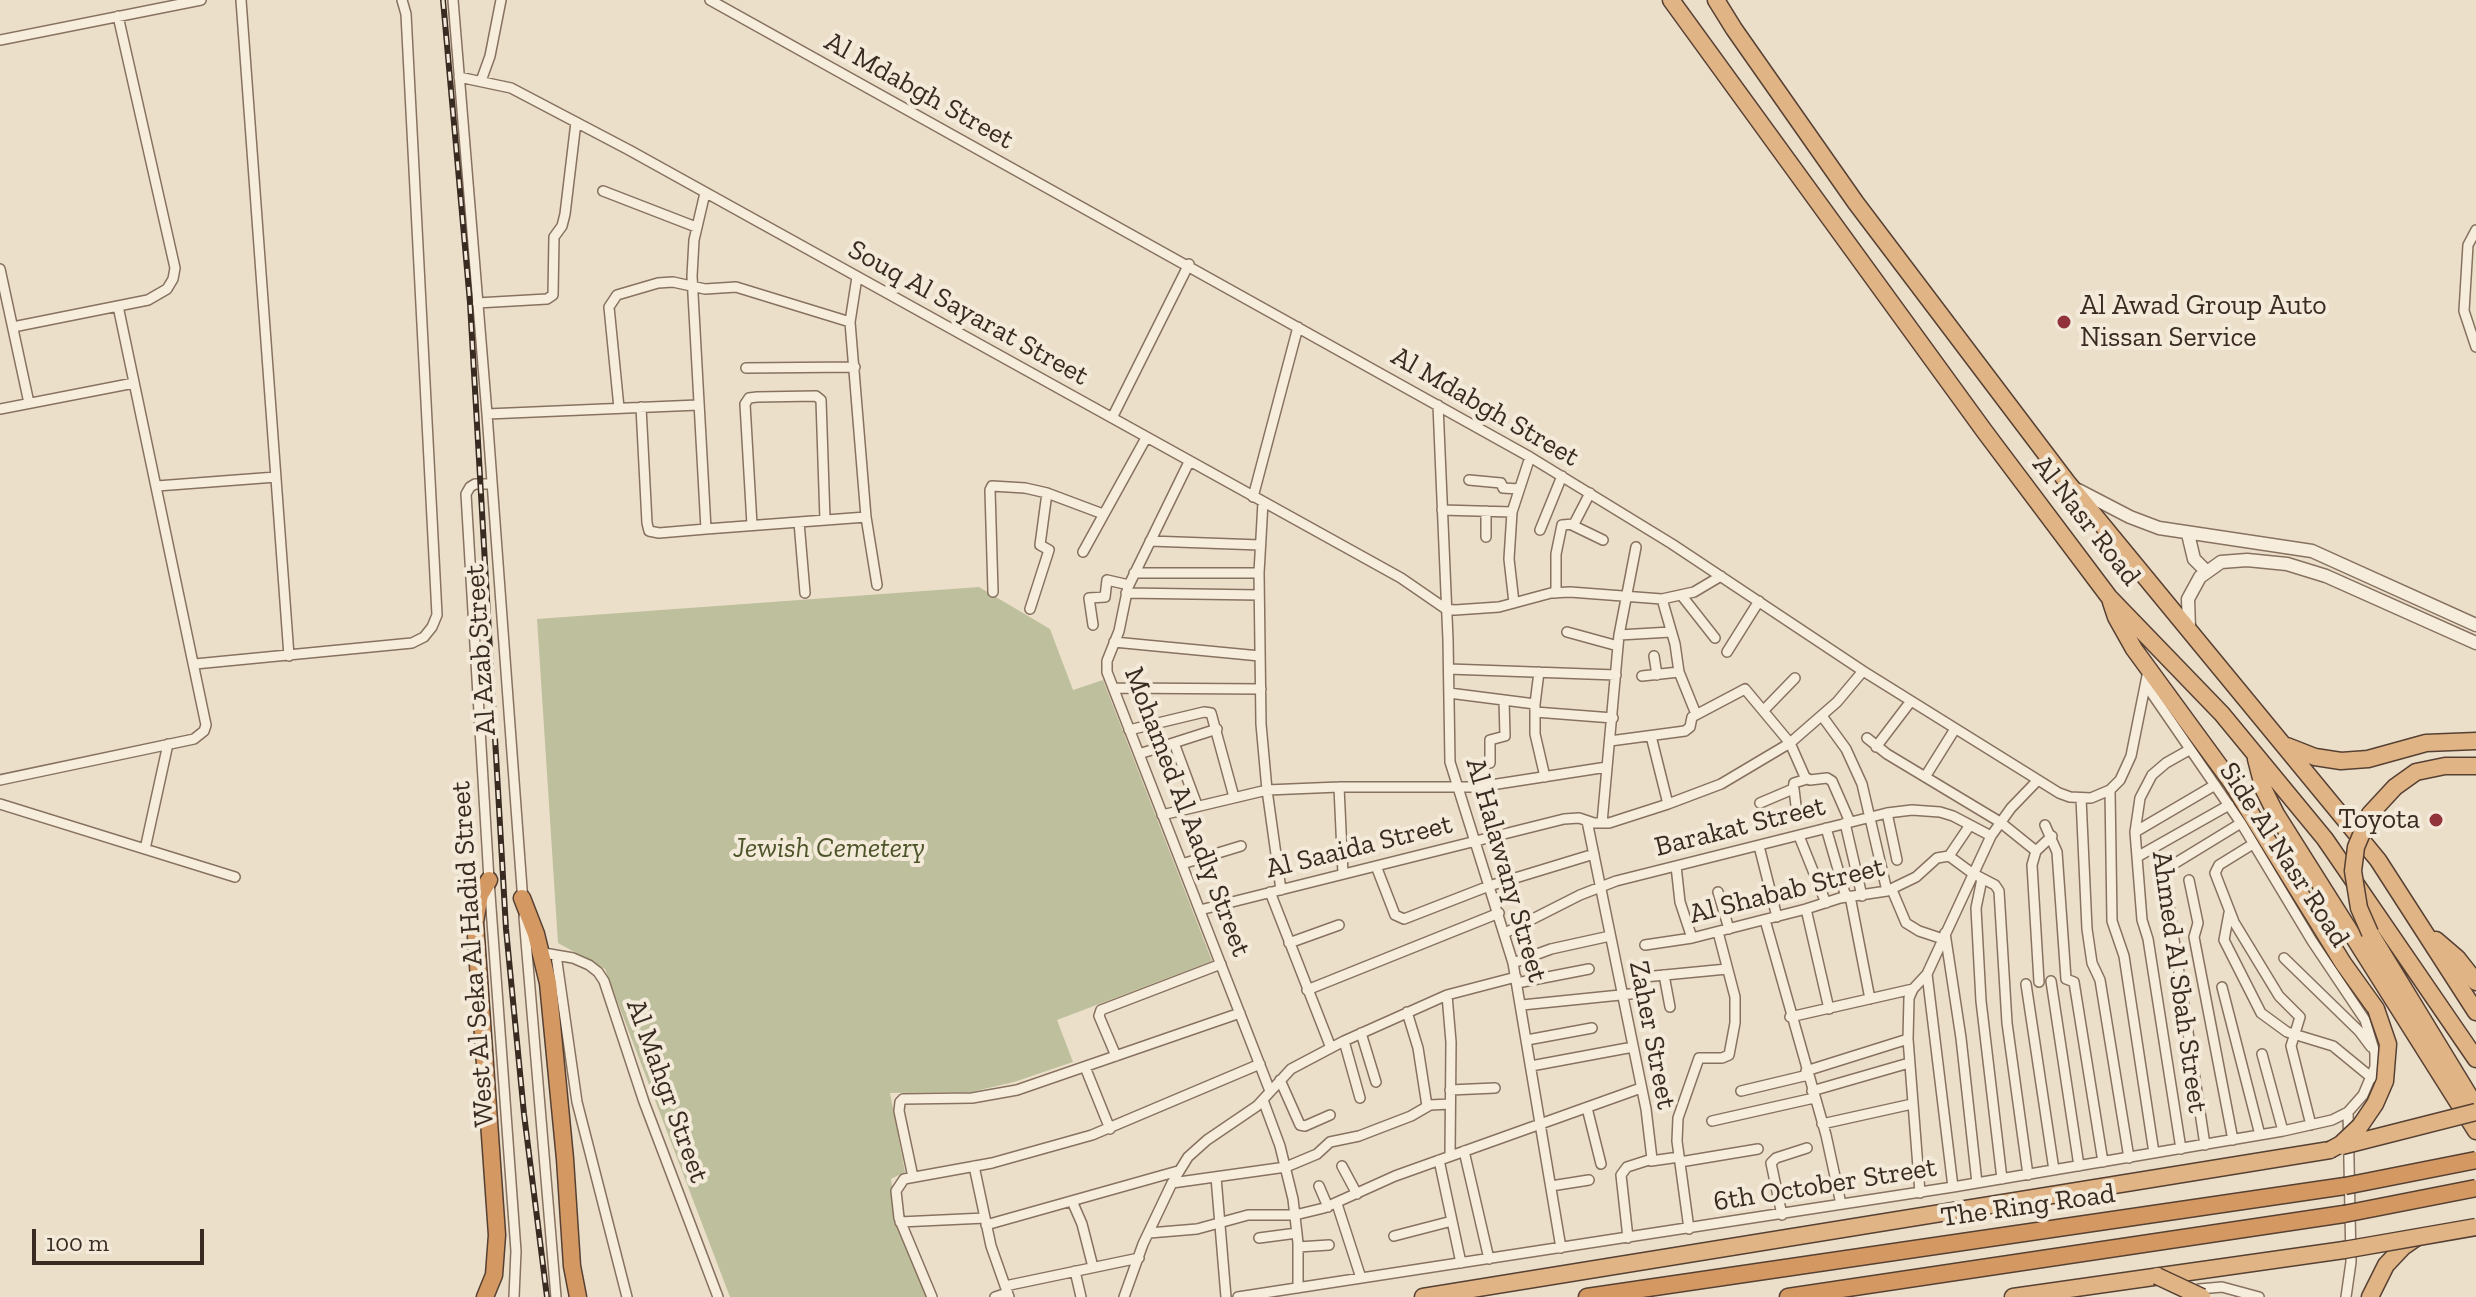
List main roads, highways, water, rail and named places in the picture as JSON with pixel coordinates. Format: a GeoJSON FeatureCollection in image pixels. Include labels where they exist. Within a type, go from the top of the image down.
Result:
{"type":"FeatureCollection","features":[{"type":"Feature","properties":{"kind":"highway","name":"Al Nasr Road"},"geometry":{"type":"LineString","coordinates":[[1671,0],[2109,597],[2222,714],[2325,839],[2476,1059]]}},
{"type":"Feature","properties":{"kind":"highway","name":"Al Nasr Road"},"geometry":{"type":"LineString","coordinates":[[1716,0],[1856,203],[2067,482],[2378,860],[2476,1012]]}},
{"type":"Feature","properties":{"kind":"highway"},"geometry":{"type":"LineString","coordinates":[[2109,597],[2147,676],[2172,701],[2250,811],[2328,939],[2376,1009],[2386,1032],[2388,1068],[2375,1104],[2351,1136],[2330,1150]]}},
{"type":"Feature","properties":{"kind":"highway"},"geometry":{"type":"LineString","coordinates":[[2278,741],[2315,757],[2341,761],[2368,759],[2426,743],[2476,741]]}},
{"type":"Feature","properties":{"kind":"highway"},"geometry":{"type":"LineString","coordinates":[[2255,754],[2264,790],[2276,814],[2476,1131]]}},
{"type":"Feature","properties":{"kind":"highway"},"geometry":{"type":"LineString","coordinates":[[1423,1297],[2330,1150],[2476,1109],[2370,933],[2359,908],[2353,871],[2356,847],[2370,814],[2395,787],[2416,772],[2445,766],[2476,766]]}},
{"type":"Feature","properties":{"kind":"highway"},"geometry":{"type":"LineString","coordinates":[[485,1297],[494,1275],[497,1235],[475,922],[480,895],[489,880]]}},
{"type":"Feature","properties":{"kind":"highway"},"geometry":{"type":"LineString","coordinates":[[522,898],[542,953],[550,998],[572,1266],[578,1297]]}},
{"type":"Feature","properties":{"kind":"highway"},"geometry":{"type":"LineString","coordinates":[[2426,933],[2457,958],[2476,982]]}},
{"type":"Feature","properties":{"kind":"highway","name":"The Ring Road"},"geometry":{"type":"LineString","coordinates":[[1587,1297],[2345,1186],[2476,1160]]}},
{"type":"Feature","properties":{"kind":"highway","name":"The Ring Road"},"geometry":{"type":"LineString","coordinates":[[1788,1297],[2344,1214],[2476,1188]]}},
{"type":"Feature","properties":{"kind":"highway"},"geometry":{"type":"LineString","coordinates":[[2013,1297],[2344,1250],[2476,1227]]}},
{"type":"Feature","properties":{"kind":"highway"},"geometry":{"type":"LineString","coordinates":[[2370,1297],[2386,1265],[2416,1238]]}},
{"type":"Feature","properties":{"kind":"highway"},"geometry":{"type":"LineString","coordinates":[[2157,1276],[2202,1297]]}},
{"type":"Feature","properties":{"kind":"highway"},"geometry":{"type":"LineString","coordinates":[[2060,1290],[2098,1297]]}},
{"type":"Feature","properties":{"kind":"railway"},"geometry":{"type":"LineString","coordinates":[[443,0],[470,303],[506,929],[524,1114],[547,1297]]}},
{"type":"Feature","properties":{"kind":"place","name":"Al Awad Group Auto Nissan Service"},"geometry":{"type":"Point","coordinates":[2064,322]}},
{"type":"Feature","properties":{"kind":"place","name":"Toyota"},"geometry":{"type":"Point","coordinates":[2436,820]}},
{"type":"Feature","properties":{"kind":"park label","name":"Jewish Cemetery"},"geometry":{"type":"Point","coordinates":[829,849]}}]}
